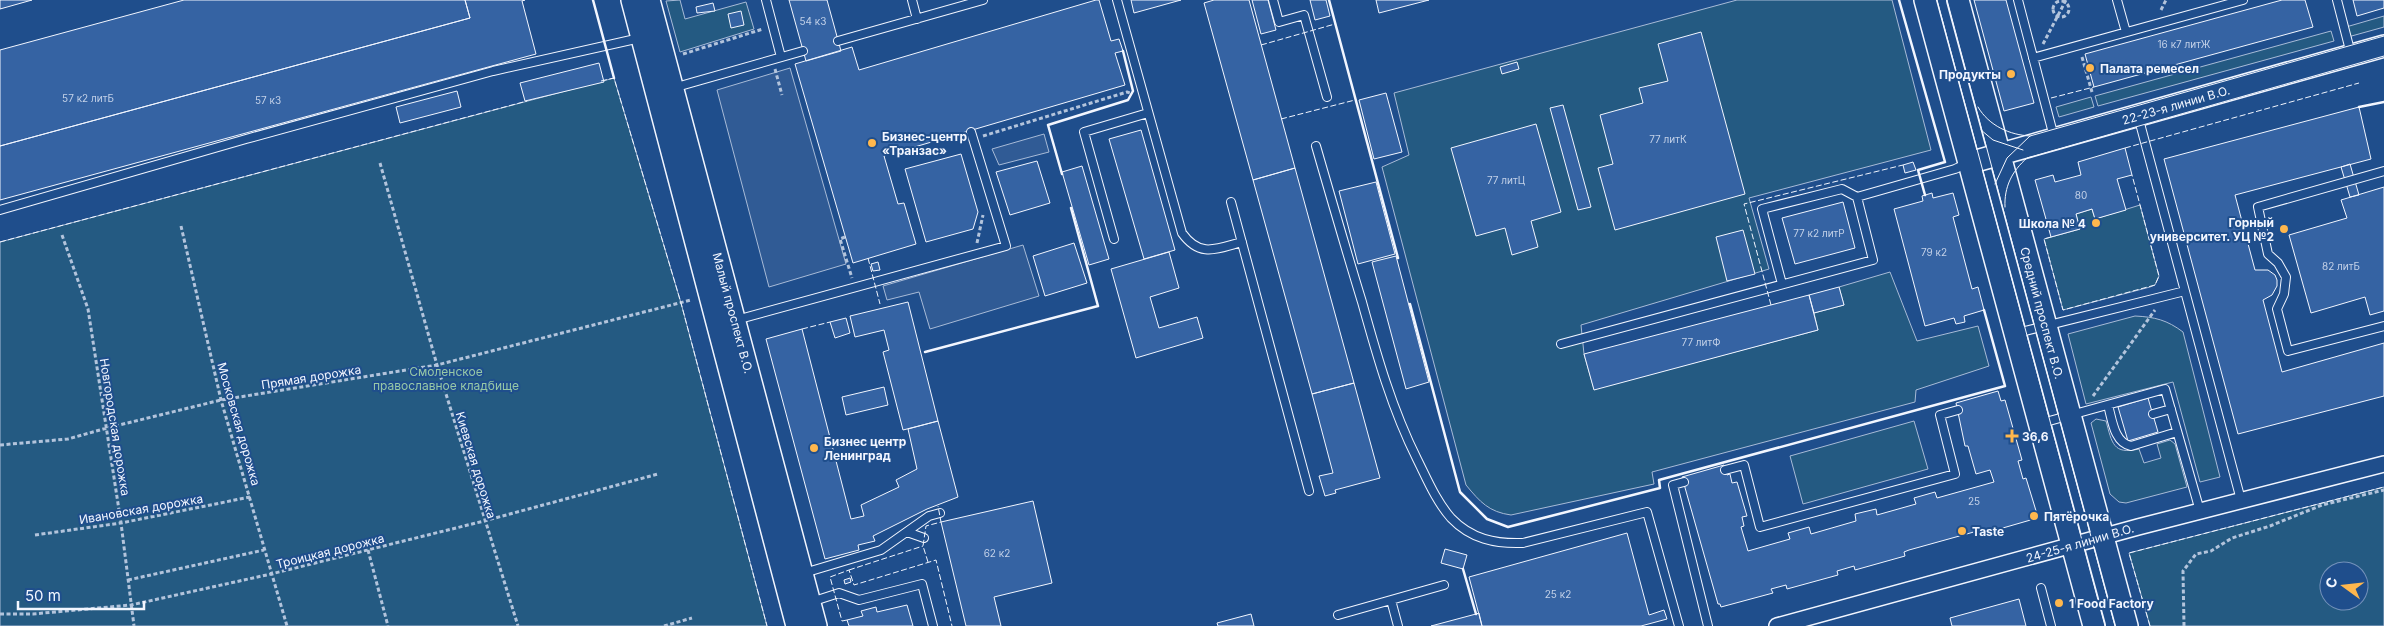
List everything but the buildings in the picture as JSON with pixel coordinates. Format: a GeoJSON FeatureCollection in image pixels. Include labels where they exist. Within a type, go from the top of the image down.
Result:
{"type":"FeatureCollection","features":[{"type":"Feature","properties":{"kind":"main road","name":"Малый проспект В.О."},"geometry":{"type":"LineString","coordinates":[[632,0],[650,35],[726,323],[799,612],[816,626]]}},
{"type":"Feature","properties":{"kind":"main road","name":"Малый проспект В.О."},"geometry":{"type":"LineString","coordinates":[[650,0],[650,35]]}},
{"type":"Feature","properties":{"kind":"main road"},"geometry":{"type":"LineString","coordinates":[[1925,0],[2094,626]]}},
{"type":"Feature","properties":{"kind":"main road","name":"Средний проспект В.О."},"geometry":{"type":"LineString","coordinates":[[1958,0],[2045,326],[2078,413],[2102,537],[2127,626]]}},
{"type":"Feature","properties":{"kind":"main road","name":"22-23-я линии В.О."},"geometry":{"type":"LineString","coordinates":[[1969,163],[2384,46]]}},
{"type":"Feature","properties":{"kind":"main road","name":"Малый проспект В.О."},"geometry":{"type":"LineString","coordinates":[[726,323],[802,574],[799,612]]}},
{"type":"Feature","properties":{"kind":"street","name":"24-25-я линии В.О."},"geometry":{"type":"LineString","coordinates":[[1777,626],[2102,537],[2384,464]]}},
{"type":"Feature","properties":{"kind":"lane"},"geometry":{"type":"LineString","coordinates":[[766,0],[781,57]]}},
{"type":"Feature","properties":{"kind":"lane"},"geometry":{"type":"LineString","coordinates":[[912,0],[917,19]]}},
{"type":"Feature","properties":{"kind":"lane"},"geometry":{"type":"LineString","coordinates":[[838,41],[983,0]]}},
{"type":"Feature","properties":{"kind":"lane"},"geometry":{"type":"LineString","coordinates":[[1117,0],[1182,233],[1191,245],[1203,250],[1217,249],[1242,242]]}},
{"type":"Feature","properties":{"kind":"lane"},"geometry":{"type":"LineString","coordinates":[[1273,0],[1279,22],[1304,15],[1327,97]]}},
{"type":"Feature","properties":{"kind":"lane"},"geometry":{"type":"LineString","coordinates":[[2018,0],[2054,139]]}},
{"type":"Feature","properties":{"kind":"lane"},"geometry":{"type":"LineString","coordinates":[[2117,0],[2126,32]]}},
{"type":"Feature","properties":{"kind":"lane"},"geometry":{"type":"LineString","coordinates":[[2337,0],[2351,56]]}},
{"type":"Feature","properties":{"kind":"lane"},"geometry":{"type":"LineString","coordinates":[[2033,58],[2239,1]]}},
{"type":"Feature","properties":{"kind":"lane"},"geometry":{"type":"LineString","coordinates":[[0,210],[246,139],[493,71],[650,35]]}},
{"type":"Feature","properties":{"kind":"lane"},"geometry":{"type":"LineString","coordinates":[[665,90],[803,51]]}},
{"type":"Feature","properties":{"kind":"lane"},"geometry":{"type":"LineString","coordinates":[[1114,239],[1084,132],[1148,113]]}},
{"type":"Feature","properties":{"kind":"lane"},"geometry":{"type":"LineString","coordinates":[[2138,116],[2241,500]]}},
{"type":"Feature","properties":{"kind":"lane"},"geometry":{"type":"LineString","coordinates":[[726,323],[1006,246],[972,136]]}},
{"type":"Feature","properties":{"kind":"lane"},"geometry":{"type":"LineString","coordinates":[[1316,146],[1385,381],[1402,430],[1434,495],[1451,518],[1468,532],[1486,541],[1505,544],[1523,543],[1646,512],[1679,626]]}},
{"type":"Feature","properties":{"kind":"lane"},"geometry":{"type":"LineString","coordinates":[[1782,284],[1762,209],[1842,189],[1857,197],[1955,169],[1969,163]]}},
{"type":"Feature","properties":{"kind":"lane"},"geometry":{"type":"LineString","coordinates":[[2384,171],[2258,207],[2268,254],[2278,263],[2286,277],[2284,294],[2277,309],[2288,351],[2384,326]]}},
{"type":"Feature","properties":{"kind":"lane"},"geometry":{"type":"LineString","coordinates":[[1561,344],[1873,260],[1857,197]]}},
{"type":"Feature","properties":{"kind":"lane"},"geometry":{"type":"LineString","coordinates":[[1231,202],[1309,491]]}},
{"type":"Feature","properties":{"kind":"lane"},"geometry":{"type":"LineString","coordinates":[[2014,334],[2185,291]]}},
{"type":"Feature","properties":{"kind":"lane"},"geometry":{"type":"LineString","coordinates":[[2039,424],[2165,388],[2200,511]]}},
{"type":"Feature","properties":{"kind":"lane"},"geometry":{"type":"LineString","coordinates":[[2108,405],[2119,439],[2124,444],[2131,446],[2178,432]]}},
{"type":"Feature","properties":{"kind":"lane"},"geometry":{"type":"LineString","coordinates":[[2152,414],[2171,408]]}},
{"type":"Feature","properties":{"kind":"lane"},"geometry":{"type":"LineString","coordinates":[[1726,470],[1744,465],[1760,527],[1955,474],[1940,415],[1958,410]]}},
{"type":"Feature","properties":{"kind":"lane"},"geometry":{"type":"LineString","coordinates":[[2114,424],[2122,422]]}},
{"type":"Feature","properties":{"kind":"lane"},"geometry":{"type":"LineString","coordinates":[[1684,482],[1673,485],[1708,626]]}},
{"type":"Feature","properties":{"kind":"lane"},"geometry":{"type":"LineString","coordinates":[[802,574],[881,550],[929,516],[940,513]]}},
{"type":"Feature","properties":{"kind":"lane"},"geometry":{"type":"LineString","coordinates":[[906,532],[924,538]]}},
{"type":"Feature","properties":{"kind":"lane"},"geometry":{"type":"LineString","coordinates":[[799,612],[839,593],[859,600],[922,584],[933,626]]}},
{"type":"Feature","properties":{"kind":"lane"},"geometry":{"type":"LineString","coordinates":[[1338,615],[1444,585]]}},
{"type":"Feature","properties":{"kind":"lane"},"geometry":{"type":"LineString","coordinates":[[2041,588],[2051,626]]}},
{"type":"Feature","properties":{"kind":"lane"},"geometry":{"type":"LineString","coordinates":[[1391,600],[1398,626]]}},
{"type":"Feature","properties":{"kind":"path"},"geometry":{"type":"LineString","coordinates":[[2058,16],[2055,13],[2054,6],[2057,2],[2065,1]]}},
{"type":"Feature","properties":{"kind":"path"},"geometry":{"type":"LineString","coordinates":[[2058,16],[2066,16],[2068,12],[2069,8],[2065,1]]}},
{"type":"Feature","properties":{"kind":"path"},"geometry":{"type":"LineString","coordinates":[[2041,48],[2065,1]]}},
{"type":"Feature","properties":{"kind":"path"},"geometry":{"type":"LineString","coordinates":[[677,56],[773,26]]}},
{"type":"Feature","properties":{"kind":"path"},"geometry":{"type":"LineString","coordinates":[[2079,45],[2092,92]]}},
{"type":"Feature","properties":{"kind":"path"},"geometry":{"type":"LineString","coordinates":[[772,60],[782,95]]}},
{"type":"Feature","properties":{"kind":"path"},"geometry":{"type":"LineString","coordinates":[[972,136],[1127,92],[1133,94]]}},
{"type":"Feature","properties":{"kind":"path","name":"Киевская дорожка"},"geometry":{"type":"LineString","coordinates":[[380,163],[437,365],[518,626]]}},
{"type":"Feature","properties":{"kind":"path"},"geometry":{"type":"LineString","coordinates":[[967,245],[977,243],[984,210]]}},
{"type":"Feature","properties":{"kind":"path","name":"Московская дорожка"},"geometry":{"type":"LineString","coordinates":[[181,226],[221,400],[287,626]]}},
{"type":"Feature","properties":{"kind":"path","name":"Новгородская дорожка"},"geometry":{"type":"LineString","coordinates":[[62,235],[88,309],[121,523],[134,626]]}},
{"type":"Feature","properties":{"kind":"path"},"geometry":{"type":"LineString","coordinates":[[845,237],[840,238],[852,279],[858,277]]}},
{"type":"Feature","properties":{"kind":"path"},"geometry":{"type":"LineString","coordinates":[[2078,413],[2166,296]]}},
{"type":"Feature","properties":{"kind":"path","name":"Прямая дорожка"},"geometry":{"type":"LineString","coordinates":[[0,445],[68,439],[221,400],[437,365],[691,300]]}},
{"type":"Feature","properties":{"kind":"path","name":"Троицкая дорожка"},"geometry":{"type":"LineString","coordinates":[[0,614],[33,614],[131,605],[368,550],[658,474]]}},
{"type":"Feature","properties":{"kind":"path"},"geometry":{"type":"LineString","coordinates":[[2184,626],[2183,571],[2196,554],[2211,552],[2232,538],[2270,526],[2322,505],[2384,490]]}},
{"type":"Feature","properties":{"kind":"path","name":"Ивановская дорожка"},"geometry":{"type":"LineString","coordinates":[[35,536],[121,523],[250,497]]}},
{"type":"Feature","properties":{"kind":"path"},"geometry":{"type":"LineString","coordinates":[[128,580],[264,550]]}},
{"type":"Feature","properties":{"kind":"path"},"geometry":{"type":"LineString","coordinates":[[368,550],[388,626]]}},
{"type":"Feature","properties":{"kind":"path"},"geometry":{"type":"LineString","coordinates":[[664,626],[692,618]]}},
{"type":"Feature","properties":{"kind":"green space"},"geometry":{"type":"Polygon","coordinates":[[[680,0],[685,19],[746,2],[754,29],[680,52],[666,1],[680,0]]]}},
{"type":"Feature","properties":{"kind":"green space"},"geometry":{"type":"Polygon","coordinates":[[[1737,0],[1892,0],[1931,150],[1749,198],[1769,269],[1581,325],[1584,354],[1594,389],[1818,330],[1814,313],[1844,305],[1839,287],[1890,272],[1917,341],[1978,326],[1989,366],[1916,390],[1915,402],[1652,472],[1654,484],[1511,515],[1491,509],[1466,485],[1382,167],[1409,155],[1394,93],[1737,0]]]}},
{"type":"Feature","properties":{"kind":"green space"},"geometry":{"type":"Polygon","coordinates":[[[2384,16],[2384,27],[2348,37],[2346,27],[2384,16]]]}},
{"type":"Feature","properties":{"kind":"green space"},"geometry":{"type":"Polygon","coordinates":[[[2331,31],[2334,41],[2098,106],[2095,96],[2331,31]]]}},
{"type":"Feature","properties":{"kind":"green space","name":"Смоленское православное кладбище"},"geometry":{"type":"Polygon","coordinates":[[[614,78],[681,303],[767,626],[0,626],[0,242],[614,78]]]}},
{"type":"Feature","properties":{"kind":"green space"},"geometry":{"type":"Polygon","coordinates":[[[2091,97],[2094,107],[2059,117],[2056,107],[2091,97]]]}},
{"type":"Feature","properties":{"kind":"green space","name":"Школа № 4"},"geometry":{"type":"Polygon","coordinates":[[[2140,205],[2159,276],[2155,285],[2063,310],[2044,239],[2080,229],[2076,214],[2092,209],[2095,219],[2140,205]]]}},
{"type":"Feature","properties":{"kind":"green space"},"geometry":{"type":"Polygon","coordinates":[[[2135,316],[2160,320],[2183,332],[2220,477],[2200,482],[2173,382],[2086,404],[2068,334],[2135,316]]]}},
{"type":"Feature","properties":{"kind":"green space"},"geometry":{"type":"Polygon","coordinates":[[[2096,419],[2106,421],[2115,446],[2124,450],[2139,449],[2144,463],[2161,458],[2157,444],[2170,440],[2175,444],[2187,487],[2126,503],[2119,502],[2110,494],[2091,423],[2096,419]]]}},
{"type":"Feature","properties":{"kind":"green space"},"geometry":{"type":"Polygon","coordinates":[[[1914,421],[1928,469],[1803,504],[1790,456],[1914,421]]]}},
{"type":"Feature","properties":{"kind":"green space"},"geometry":{"type":"Polygon","coordinates":[[[2384,487],[2384,626],[2150,626],[2129,553],[2384,487]]]}},
{"type":"Feature","properties":{"kind":"shaded area"},"geometry":{"type":"Polygon","coordinates":[[[790,68],[846,264],[769,287],[717,90],[790,68]]]}},
{"type":"Feature","properties":{"kind":"shaded area"},"geometry":{"type":"Polygon","coordinates":[[[1044,134],[1049,152],[999,165],[992,149],[1044,134]]]}},
{"type":"Feature","properties":{"kind":"shaded area"},"geometry":{"type":"Polygon","coordinates":[[[1023,245],[1039,296],[930,329],[919,292],[887,300],[883,286],[1023,245]]]}},
{"type":"Feature","properties":{"kind":"tram line"},"geometry":{"type":"LineString","coordinates":[[1937,0],[2105,626]]}},
{"type":"Feature","properties":{"kind":"tram line"},"geometry":{"type":"LineString","coordinates":[[1947,0],[2115,626]]}},
{"type":"Feature","properties":{"kind":"tram line"},"geometry":{"type":"LineString","coordinates":[[1995,184],[2007,158],[2030,136],[2384,36]]}},
{"type":"Feature","properties":{"kind":"tram line"},"geometry":{"type":"LineString","coordinates":[[2005,207],[2006,193],[2010,180],[2017,168],[2027,158],[2384,56]]}},
{"type":"Feature","properties":{"kind":"tram line"},"geometry":{"type":"LineString","coordinates":[[1978,107],[1988,119],[2001,128],[2015,134],[2030,136]]}},
{"type":"Feature","properties":{"kind":"tram line"},"geometry":{"type":"LineString","coordinates":[[1981,130],[1993,140],[2023,150]]}},
{"type":"Feature","properties":{"kind":"fence"},"geometry":{"type":"LineString","coordinates":[[1261,45],[1335,24]]}},
{"type":"Feature","properties":{"kind":"fence"},"geometry":{"type":"LineString","coordinates":[[601,81],[614,78],[681,303],[767,626]]}},
{"type":"Feature","properties":{"kind":"fence"},"geometry":{"type":"LineString","coordinates":[[2125,148],[2359,83]]}},
{"type":"Feature","properties":{"kind":"fence"},"geometry":{"type":"LineString","coordinates":[[2051,98],[2094,87]]}},
{"type":"Feature","properties":{"kind":"fence"},"geometry":{"type":"LineString","coordinates":[[1281,119],[1355,100]]}},
{"type":"Feature","properties":{"kind":"fence"},"geometry":{"type":"LineString","coordinates":[[0,242],[527,101]]}},
{"type":"Feature","properties":{"kind":"fence"},"geometry":{"type":"LineString","coordinates":[[1771,305],[1744,204],[1903,165]]}},
{"type":"Feature","properties":{"kind":"fence"},"geometry":{"type":"LineString","coordinates":[[2051,237],[2044,239],[2063,310],[2155,285],[2159,276],[2132,175]]}},
{"type":"Feature","properties":{"kind":"fence"},"geometry":{"type":"LineString","coordinates":[[868,258],[880,304]]}},
{"type":"Feature","properties":{"kind":"fence"},"geometry":{"type":"LineString","coordinates":[[802,329],[830,322]]}},
{"type":"Feature","properties":{"kind":"fence"},"geometry":{"type":"LineString","coordinates":[[2150,626],[2129,553],[2384,487]]}},
{"type":"Feature","properties":{"kind":"fence"},"geometry":{"type":"LineString","coordinates":[[928,562],[923,546],[926,526],[941,522],[938,506]]}},
{"type":"Feature","properties":{"kind":"fence"},"geometry":{"type":"LineString","coordinates":[[849,570],[923,546]]}},
{"type":"Feature","properties":{"kind":"fence"},"geometry":{"type":"LineString","coordinates":[[847,620],[842,621],[830,577],[849,570],[854,585],[936,560],[952,626]]}},
{"type":"Feature","properties":{"kind":"wall"},"geometry":{"type":"LineString","coordinates":[[593,0],[614,78]]}},
{"type":"Feature","properties":{"kind":"wall"},"geometry":{"type":"LineString","coordinates":[[1329,0],[1398,258]]}},
{"type":"Feature","properties":{"kind":"wall"},"geometry":{"type":"LineString","coordinates":[[1899,0],[1945,162],[1918,170],[1925,195]]}},
{"type":"Feature","properties":{"kind":"wall"},"geometry":{"type":"LineString","coordinates":[[1062,174],[1048,125],[1128,100],[1133,91],[1123,51]]}},
{"type":"Feature","properties":{"kind":"wall"},"geometry":{"type":"LineString","coordinates":[[2359,107],[2384,102]]}},
{"type":"Feature","properties":{"kind":"wall"},"geometry":{"type":"LineString","coordinates":[[925,352],[1098,306],[1071,208]]}},
{"type":"Feature","properties":{"kind":"wall"},"geometry":{"type":"LineString","coordinates":[[1410,304],[1460,492],[1487,519],[1508,527],[1660,488],[1659,480],[2005,386],[1984,310]]}},
{"type":"Feature","properties":{"kind":"wall"},"geometry":{"type":"LineString","coordinates":[[1463,569],[1476,614]]}},
{"type":"Feature","properties":{"kind":"place","name":"Палата ремесел"},"geometry":{"type":"Point","coordinates":[2090,68]}},
{"type":"Feature","properties":{"kind":"place","name":"Продукты"},"geometry":{"type":"Point","coordinates":[2011,74]}},
{"type":"Feature","properties":{"kind":"place","name":"Бизнес-центр «Транзас»"},"geometry":{"type":"Point","coordinates":[872,143]}},
{"type":"Feature","properties":{"kind":"place","name":"Школа № 4"},"geometry":{"type":"Point","coordinates":[2096,223]}},
{"type":"Feature","properties":{"kind":"place","name":"Горный университет. УЦ №2"},"geometry":{"type":"Point","coordinates":[2284,229]}},
{"type":"Feature","properties":{"kind":"place","name":"36,6"},"geometry":{"type":"Point","coordinates":[2012,436]}},
{"type":"Feature","properties":{"kind":"place","name":"Бизнес центр Ленинград"},"geometry":{"type":"Point","coordinates":[814,448]}},
{"type":"Feature","properties":{"kind":"place","name":"Пятёрочка"},"geometry":{"type":"Point","coordinates":[2034,516]}},
{"type":"Feature","properties":{"kind":"place","name":"Taste"},"geometry":{"type":"Point","coordinates":[1962,531]}},
{"type":"Feature","properties":{"kind":"place","name":"1 Food Factory"},"geometry":{"type":"Point","coordinates":[2059,603]}}]}
